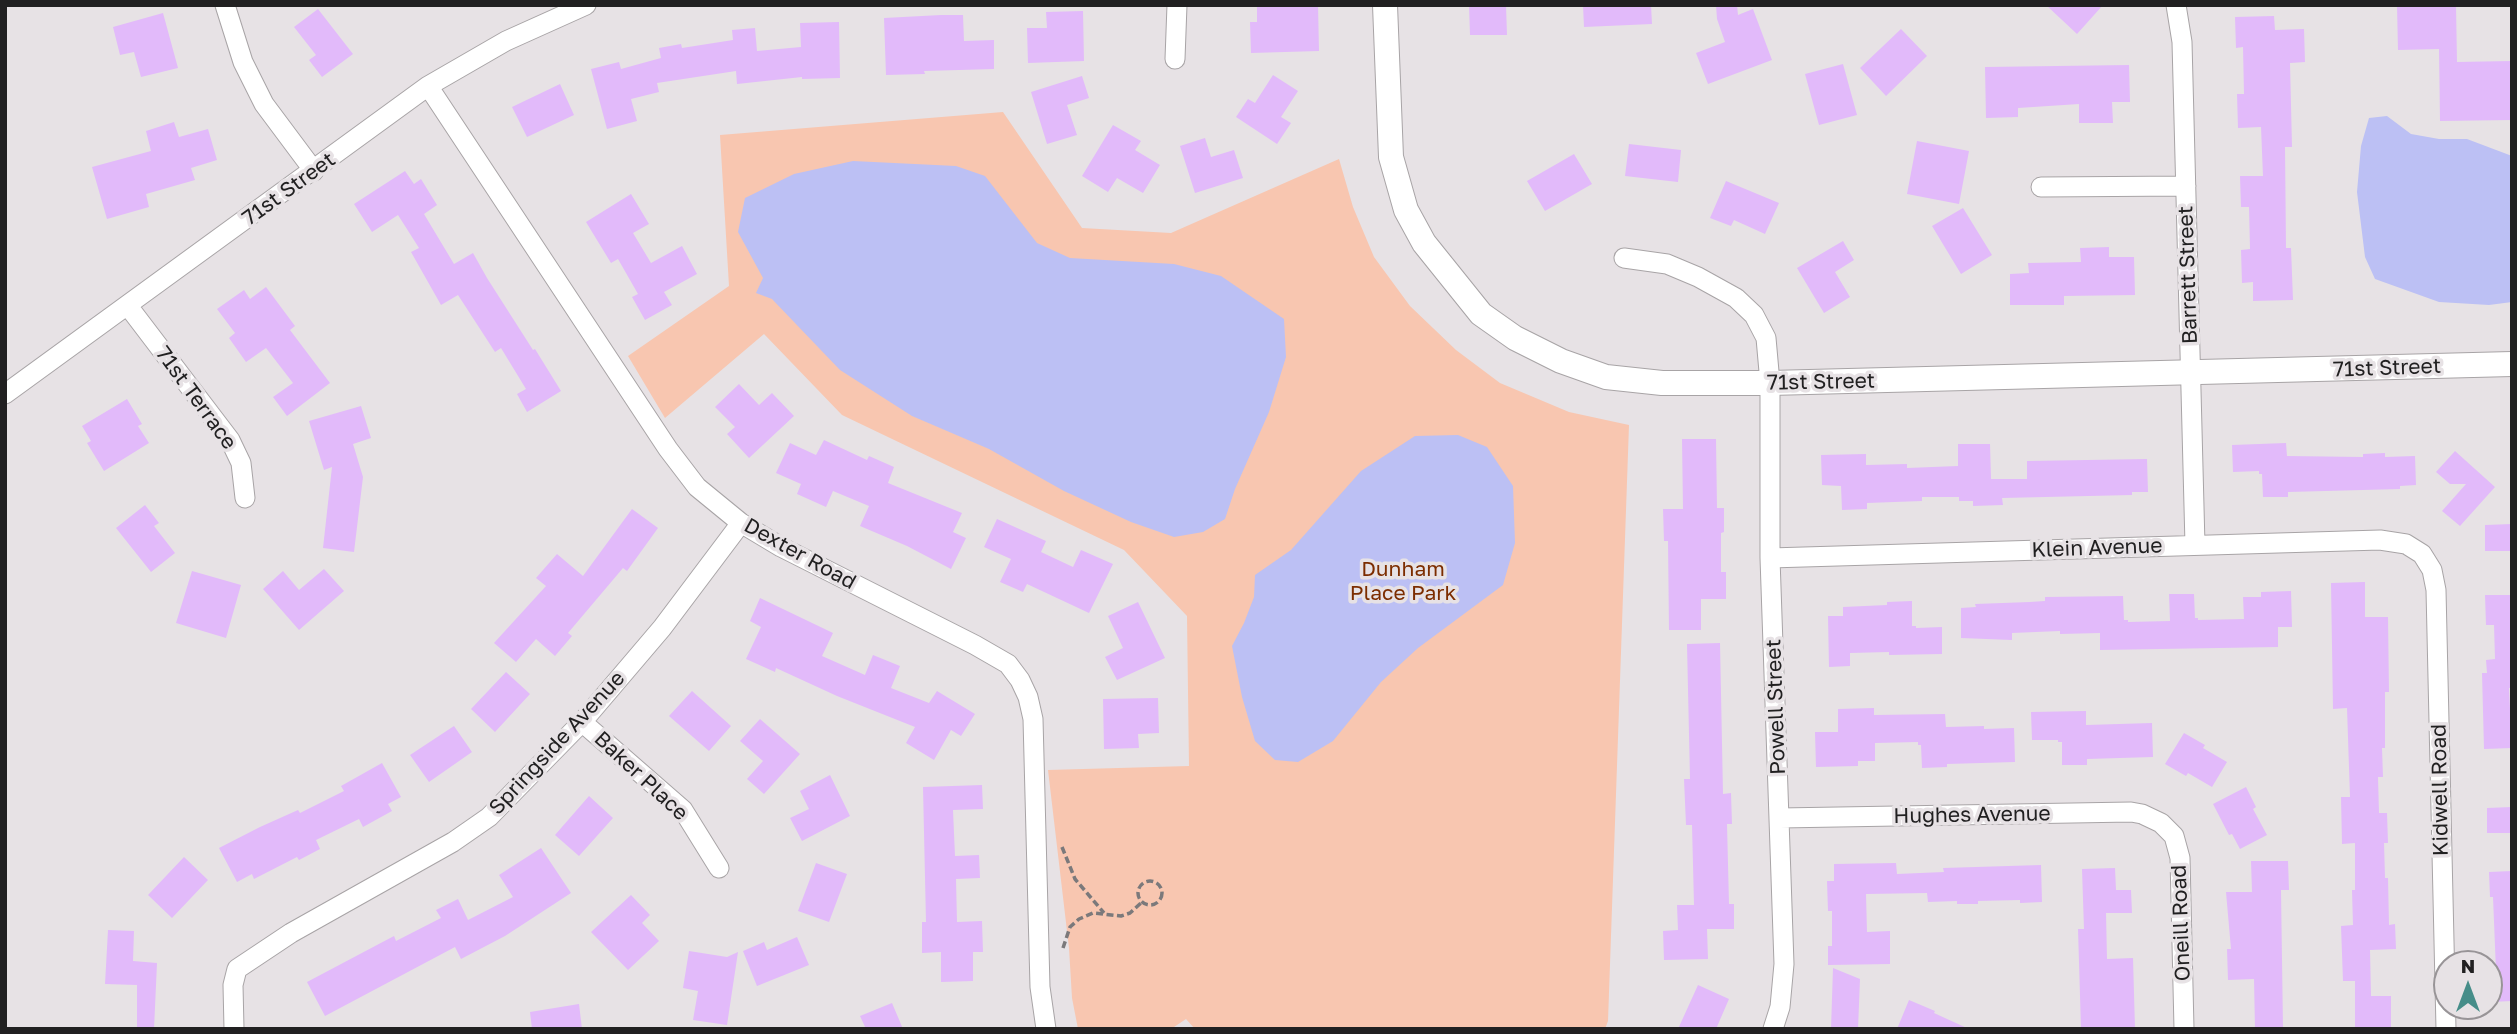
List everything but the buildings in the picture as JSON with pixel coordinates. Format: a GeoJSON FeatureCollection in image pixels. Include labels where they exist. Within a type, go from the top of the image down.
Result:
{"type":"FeatureCollection","features":[{"type":"Feature","properties":{"kind":"street"},"geometry":{"type":"LineString","coordinates":[[225,5],[243,62],[264,104],[314,171]]}},
{"type":"Feature","properties":{"kind":"street","name":"71st Street"},"geometry":{"type":"LineString","coordinates":[[5,394],[428,86],[506,41],[586,5]]}},
{"type":"Feature","properties":{"kind":"street"},"geometry":{"type":"LineString","coordinates":[[1175,59],[1177,5]]}},
{"type":"Feature","properties":{"kind":"street","name":"71st Street"},"geometry":{"type":"LineString","coordinates":[[1384,5],[1391,158],[1406,210],[1424,243],[1481,314],[1515,338],[1549,355],[1606,377],[1662,383],[1770,383],[2512,364]]}},
{"type":"Feature","properties":{"kind":"street","name":"Barrett Street"},"geometry":{"type":"LineString","coordinates":[[2176,5],[2182,42],[2195,545]]}},
{"type":"Feature","properties":{"kind":"street","name":"Dexter Road"},"geometry":{"type":"LineString","coordinates":[[428,86],[668,449],[697,487],[741,523],[781,547],[975,645],[1007,664],[1020,680],[1028,697],[1032,719],[1040,987],[1046,1029]]}},
{"type":"Feature","properties":{"kind":"street"},"geometry":{"type":"LineString","coordinates":[[2040,187],[2186,186]]}},
{"type":"Feature","properties":{"kind":"street","name":"Powell Street"},"geometry":{"type":"LineString","coordinates":[[1624,258],[1667,264],[1699,277],[1736,298],[1754,315],[1766,338],[1770,383],[1770,558],[1784,964],[1780,1007],[1773,1029]]}},
{"type":"Feature","properties":{"kind":"street","name":"71st Terrace"},"geometry":{"type":"LineString","coordinates":[[128,306],[230,440],[241,463],[245,498]]}},
{"type":"Feature","properties":{"kind":"street","name":"Springside Avenue"},"geometry":{"type":"LineString","coordinates":[[234,1029],[233,985],[237,970],[291,933],[453,842],[489,817],[582,722],[662,628],[741,523]]}},
{"type":"Feature","properties":{"kind":"street","name":"Klein Avenue"},"geometry":{"type":"LineString","coordinates":[[1770,558],[2381,540],[2406,544],[2422,554]]}},
{"type":"Feature","properties":{"kind":"street","name":"Kidwell Road"},"geometry":{"type":"LineString","coordinates":[[2422,554],[2432,570],[2436,590],[2446,1029]]}},
{"type":"Feature","properties":{"kind":"street","name":"Baker Place"},"geometry":{"type":"LineString","coordinates":[[582,722],[683,810],[719,868]]}},
{"type":"Feature","properties":{"kind":"street","name":"Hughes Avenue"},"geometry":{"type":"LineString","coordinates":[[1780,818],[2131,812],[2161,823]]}},
{"type":"Feature","properties":{"kind":"street","name":"Oneill Road"},"geometry":{"type":"LineString","coordinates":[[2161,823],[2174,836],[2180,858],[2184,1029]]}},
{"type":"Feature","properties":{"kind":"path"},"geometry":{"type":"LineString","coordinates":[[1062,847],[1075,879],[1104,913]]}},
{"type":"Feature","properties":{"kind":"path"},"geometry":{"type":"LineString","coordinates":[[1149,880],[1157,882],[1162,888],[1161,899],[1150,905],[1142,902],[1138,891],[1142,884],[1149,880]]}},
{"type":"Feature","properties":{"kind":"path"},"geometry":{"type":"LineString","coordinates":[[1063,948],[1070,927],[1079,919],[1104,913],[1121,916],[1142,902]]}},
{"type":"Feature","properties":{"kind":"green space","name":"Dunham Place Park"},"geometry":{"type":"Polygon","coordinates":[[[1003,112],[1082,228],[1171,233],[1339,159],[1353,207],[1374,257],[1410,306],[1456,350],[1500,383],[1569,412],[1629,425],[1608,1021],[1605,1029],[1195,1029],[1186,1019],[1171,1029],[1078,1029],[1072,998],[1069,948],[1048,770],[1189,766],[1187,616],[1124,550],[842,415],[764,334],[665,418],[628,356],[729,286],[720,135],[1003,112]]]}},
{"type":"Feature","properties":{"kind":"water"},"geometry":{"type":"Polygon","coordinates":[[[2387,116],[2411,134],[2439,139],[2467,139],[2512,156],[2512,302],[2489,305],[2439,302],[2375,279],[2365,257],[2357,192],[2361,146],[2369,118],[2387,116]]]}},
{"type":"Feature","properties":{"kind":"water"},"geometry":{"type":"Polygon","coordinates":[[[853,161],[956,166],[985,176],[1037,243],[1070,258],[1174,264],[1221,276],[1284,319],[1286,357],[1269,412],[1235,489],[1225,519],[1203,532],[1174,537],[1131,522],[1064,491],[989,449],[912,416],[840,370],[772,299],[756,293],[763,278],[738,232],[745,198],[794,174],[853,161]]]}},
{"type":"Feature","properties":{"kind":"water"},"geometry":{"type":"Polygon","coordinates":[[[1458,435],[1487,447],[1513,486],[1515,543],[1503,585],[1418,648],[1381,682],[1333,741],[1298,762],[1275,760],[1255,741],[1242,697],[1232,646],[1254,597],[1255,575],[1291,550],[1361,471],[1415,436],[1458,435]]]}}]}
